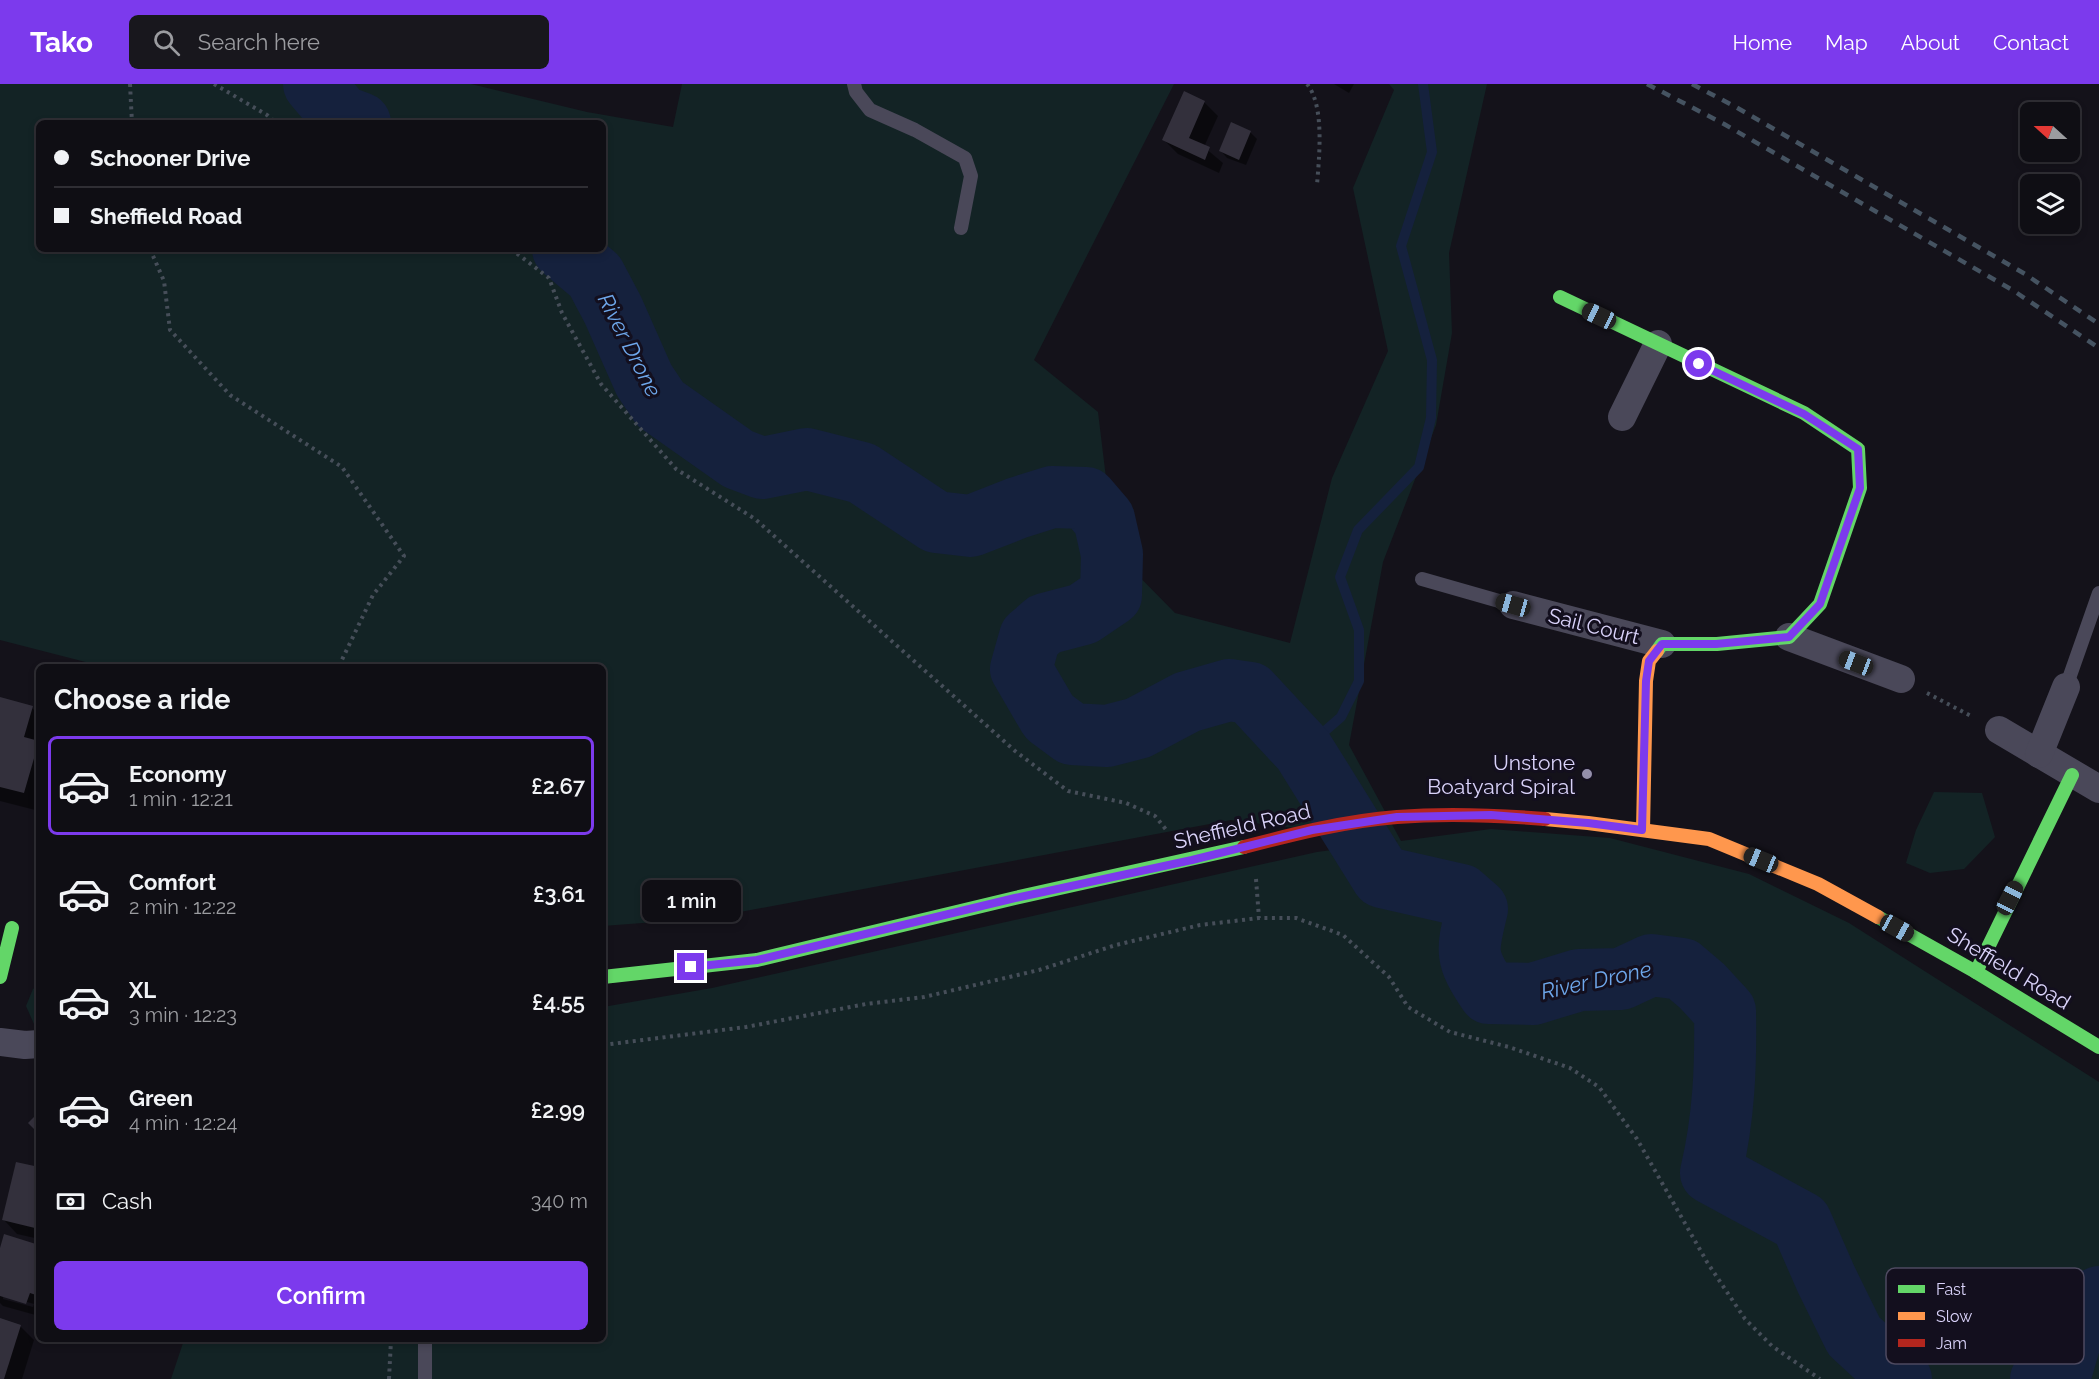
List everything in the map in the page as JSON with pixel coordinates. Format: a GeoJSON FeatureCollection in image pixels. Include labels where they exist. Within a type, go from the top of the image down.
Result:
{"type":"FeatureCollection","features":[{"type":"Feature","properties":{"kind":"main road"},"geometry":{"type":"LineString","coordinates":[[1560,297],[1804,414],[1858,449],[1860,488],[1820,604],[1789,637],[1716,644],[1662,644],[1649,661],[1646,681],[1642,830]]}},
{"type":"Feature","properties":{"kind":"main road"},"geometry":{"type":"LineString","coordinates":[[1976,972],[2072,775]]}},
{"type":"Feature","properties":{"kind":"main road","name":"Sheffield Road"},"geometry":{"type":"LineString","coordinates":[[606,977],[757,960],[1004,901],[1192,860],[1312,830],[1397,817],[1491,815],[1588,823],[1709,839],[1818,884],[1976,972],[2099,1047]]}},
{"type":"Feature","properties":{"kind":"main road"},"geometry":{"type":"LineString","coordinates":[[0,977],[6,926],[30,932]]}},
{"type":"Feature","properties":{"kind":"street"},"geometry":{"type":"LineString","coordinates":[[1622,417],[1658,344]]}},
{"type":"Feature","properties":{"kind":"street","name":"Sail Court"},"geometry":{"type":"LineString","coordinates":[[1513,605],[1662,644]]}},
{"type":"Feature","properties":{"kind":"street"},"geometry":{"type":"LineString","coordinates":[[1789,637],[1901,679]]}},
{"type":"Feature","properties":{"kind":"street"},"geometry":{"type":"LineString","coordinates":[[2039,754],[2066,687]]}},
{"type":"Feature","properties":{"kind":"street"},"geometry":{"type":"LineString","coordinates":[[1999,730],[2099,789]]}},
{"type":"Feature","properties":{"kind":"street"},"geometry":{"type":"LineString","coordinates":[[0,1042],[24,1046],[36,1044]]}},
{"type":"Feature","properties":{"kind":"lane"},"geometry":{"type":"LineString","coordinates":[[854,84],[856,92],[870,110],[915,130],[964,158],[971,176],[961,228]]}},
{"type":"Feature","properties":{"kind":"lane","name":"Sail Court"},"geometry":{"type":"LineString","coordinates":[[1422,579],[1513,605]]}},
{"type":"Feature","properties":{"kind":"lane"},"geometry":{"type":"LineString","coordinates":[[2066,687],[2099,593]]}},
{"type":"Feature","properties":{"kind":"lane"},"geometry":{"type":"LineString","coordinates":[[424,1379],[425,1342]]}},
{"type":"Feature","properties":{"kind":"path"},"geometry":{"type":"LineString","coordinates":[[130,84],[132,120]]}},
{"type":"Feature","properties":{"kind":"path"},"geometry":{"type":"LineString","coordinates":[[214,84],[273,120]]}},
{"type":"Feature","properties":{"kind":"path"},"geometry":{"type":"LineString","coordinates":[[1306,84],[1312,91],[1320,129],[1317,185]]}},
{"type":"Feature","properties":{"kind":"path"},"geometry":{"type":"LineString","coordinates":[[151,252],[164,281],[170,330],[230,395],[342,467],[404,555],[373,595],[340,664]]}},
{"type":"Feature","properties":{"kind":"path"},"geometry":{"type":"LineString","coordinates":[[515,252],[549,278],[562,313],[601,384],[675,469],[755,519],[1015,751],[1050,778],[1068,791],[1126,803],[1155,816],[1192,860]]}},
{"type":"Feature","properties":{"kind":"path"},"geometry":{"type":"LineString","coordinates":[[1901,679],[1999,730]]}},
{"type":"Feature","properties":{"kind":"path"},"geometry":{"type":"LineString","coordinates":[[606,1044],[746,1027],[866,1004],[924,997],[1039,970],[1116,945],[1200,925],[1259,918],[1296,918],[1344,935],[1389,977],[1408,1006],[1450,1032],[1509,1047],[1570,1068],[1599,1087],[1637,1139],[1707,1262],[1745,1319],[1772,1346],[1820,1379]]}},
{"type":"Feature","properties":{"kind":"path"},"geometry":{"type":"LineString","coordinates":[[389,1379],[391,1342]]}},
{"type":"Feature","properties":{"kind":"shaded area"},"geometry":{"type":"Polygon","coordinates":[[[0,84],[471,84],[587,112],[673,127],[682,84],[1174,84],[1034,360],[1098,412],[1115,552],[1175,613],[1290,643],[1332,478],[1388,351],[1353,188],[1394,90],[1389,84],[1487,84],[1449,253],[1452,333],[1436,425],[1383,562],[1349,745],[1401,841],[1491,829],[1610,838],[1749,874],[1849,923],[2099,1082],[2099,1379],[171,1379],[183,1342],[606,1342],[606,1006],[712,988],[1317,852],[1398,841],[1231,820],[708,918],[606,926],[606,664],[93,664],[0,640],[0,84]]]}},
{"type":"Feature","properties":{"kind":"shaded area"},"geometry":{"type":"Polygon","coordinates":[[[1934,792],[1982,793],[1995,837],[1964,869],[1930,873],[1906,863],[1916,830],[1934,792]]]}},
{"type":"Feature","properties":{"kind":"shaded area"},"geometry":{"type":"Polygon","coordinates":[[[36,987],[36,1025],[26,1006],[36,987]]]}},
{"type":"Feature","properties":{"kind":"building"},"geometry":{"type":"Polygon","coordinates":[[[1184,91],[1205,101],[1189,138],[1210,147],[1205,160],[1162,140],[1184,91]]]}},
{"type":"Feature","properties":{"kind":"building"},"geometry":{"type":"Polygon","coordinates":[[[1231,122],[1251,131],[1239,160],[1219,151],[1231,122]]]}},
{"type":"Feature","properties":{"kind":"building"},"geometry":{"type":"Polygon","coordinates":[[[0,697],[33,706],[24,737],[36,740],[36,751],[24,793],[0,787],[0,697]]]}},
{"type":"Feature","properties":{"kind":"building"},"geometry":{"type":"Polygon","coordinates":[[[36,1115],[36,1131],[28,1123],[36,1115]]]}},
{"type":"Feature","properties":{"kind":"building"},"geometry":{"type":"Polygon","coordinates":[[[16,1162],[36,1166],[36,1228],[2,1220],[16,1162]]]}},
{"type":"Feature","properties":{"kind":"building"},"geometry":{"type":"Polygon","coordinates":[[[4,1234],[36,1244],[36,1295],[30,1293],[26,1304],[0,1296],[0,1248],[4,1234]]]}},
{"type":"Feature","properties":{"kind":"building"},"geometry":{"type":"Polygon","coordinates":[[[0,1318],[21,1325],[4,1379],[0,1379],[0,1318]]]}},
{"type":"Feature","properties":{"kind":"waterway","name":"River Drone"},"geometry":{"type":"LineString","coordinates":[[314,84],[341,116],[352,120]]}},
{"type":"Feature","properties":{"kind":"waterway"},"geometry":{"type":"LineString","coordinates":[[1303,750],[1341,717],[1359,681],[1359,630],[1340,577],[1358,530],[1419,467],[1431,418],[1432,360],[1401,246],[1432,152],[1423,84]]}},
{"type":"Feature","properties":{"kind":"waterway","name":"River Drone"},"geometry":{"type":"LineString","coordinates":[[567,252],[595,276],[644,380],[660,404],[738,459],[762,468],[807,459],[862,473],[936,522],[971,526],[1052,497],[1086,498],[1104,519],[1112,554],[1111,595],[1083,614],[1045,624],[1030,637],[1021,669],[1049,717],[1072,734],[1107,736],[1138,728],[1187,702],[1229,690],[1250,693],[1303,750],[1382,877],[1461,895],[1477,909],[1471,935],[1470,953],[1475,970],[1489,993],[1533,994],[1579,980],[1621,979],[1651,965],[1682,969],[1702,986],[1725,1011],[1723,1092],[1719,1132],[1711,1173],[1801,1222],[1854,1336],[1901,1379]]}},
{"type":"Feature","properties":{"kind":"waterway","name":"River Drone"},"geometry":{"type":"LineString","coordinates":[[2084,1317],[2099,1297]]}},
{"type":"Feature","properties":{"kind":"waterway","name":"River Drone"},"geometry":{"type":"LineString","coordinates":[[2041,1379],[2062,1369],[2063,1364]]}},
{"type":"Feature","properties":{"kind":"railway"},"geometry":{"type":"LineString","coordinates":[[1647,84],[1724,124],[2014,291],[2099,348]]}},
{"type":"Feature","properties":{"kind":"railway"},"geometry":{"type":"LineString","coordinates":[[1692,84],[2025,274],[2099,324]]}},
{"type":"Feature","properties":{"kind":"traffic: fast"},"geometry":{"type":"LineString","coordinates":[[1560,297],[1804,413],[1858,449],[1860,488],[1820,604],[1789,637],[1717,644],[1662,644],[1657,651]]}},
{"type":"Feature","properties":{"kind":"traffic: fast"},"geometry":{"type":"LineString","coordinates":[[1976,972],[2072,775]]}},
{"type":"Feature","properties":{"kind":"traffic: fast"},"geometry":{"type":"LineString","coordinates":[[606,977],[757,960],[1015,898],[1244,847]]}},
{"type":"Feature","properties":{"kind":"traffic: fast"},"geometry":{"type":"LineString","coordinates":[[1878,917],[1976,972],[2099,1047]]}},
{"type":"Feature","properties":{"kind":"traffic: fast"},"geometry":{"type":"LineString","coordinates":[[0,977],[12,928]]}},
{"type":"Feature","properties":{"kind":"traffic: slow"},"geometry":{"type":"LineString","coordinates":[[1643,830],[1646,681],[1649,661],[1657,651]]}},
{"type":"Feature","properties":{"kind":"traffic: slow"},"geometry":{"type":"LineString","coordinates":[[1545,819],[1709,839],[1818,884],[1878,917]]}},
{"type":"Feature","properties":{"kind":"traffic: jam"},"geometry":{"type":"LineString","coordinates":[[1244,847],[1339,825],[1397,817],[1471,815],[1545,819]]}},
{"type":"Feature","properties":{"kind":"place","name":"Unstone Boatyard Spiral"},"geometry":{"type":"Point","coordinates":[1587,774]}},
{"type":"Feature","properties":{"kind":"route"},"geometry":{"type":"LineString","coordinates":[[691,967],[757,960],[1015,898],[1192,860],[1312,830],[1397,817],[1491,815],[1642,830],[1646,681],[1649,661],[1662,644],[1716,644],[1789,637],[1820,604],[1860,488],[1858,449],[1804,414],[1699,364]]}}]}
